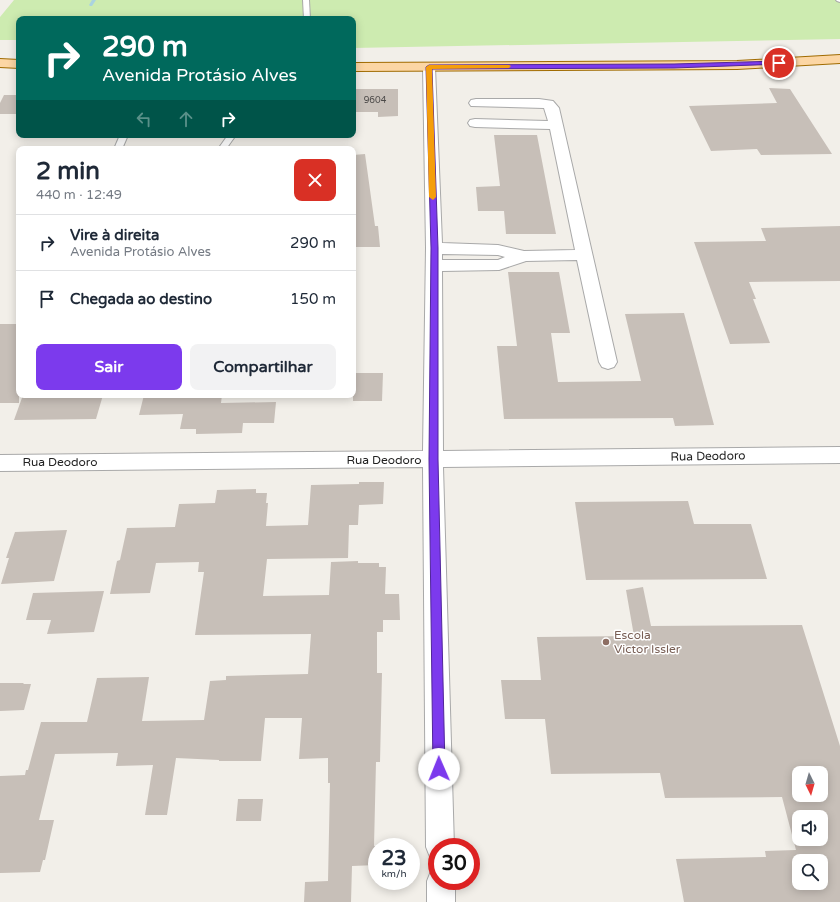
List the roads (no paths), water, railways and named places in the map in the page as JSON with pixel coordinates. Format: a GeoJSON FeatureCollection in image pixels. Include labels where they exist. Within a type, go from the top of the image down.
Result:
{"type":"FeatureCollection","features":[{"type":"Feature","properties":{"kind":"main road"},"geometry":{"type":"LineString","coordinates":[[356,67],[738,65],[840,58]]}},
{"type":"Feature","properties":{"kind":"main road"},"geometry":{"type":"LineString","coordinates":[[0,63],[16,64]]}},
{"type":"Feature","properties":{"kind":"street"},"geometry":{"type":"LineString","coordinates":[[429,67],[434,248],[433,459],[440,838]]}},
{"type":"Feature","properties":{"kind":"street"},"geometry":{"type":"LineString","coordinates":[[476,103],[548,104],[552,108],[583,255],[608,362]]}},
{"type":"Feature","properties":{"kind":"street"},"geometry":{"type":"LineString","coordinates":[[475,123],[556,125]]}},
{"type":"Feature","properties":{"kind":"street"},"geometry":{"type":"LineString","coordinates":[[434,248],[490,249],[524,256],[583,255]]}},
{"type":"Feature","properties":{"kind":"street"},"geometry":{"type":"LineString","coordinates":[[434,266],[499,265],[524,256]]}},
{"type":"Feature","properties":{"kind":"street","name":"Rua Deodoro"},"geometry":{"type":"LineString","coordinates":[[0,464],[840,455]]}},
{"type":"Feature","properties":{"kind":"street"},"geometry":{"type":"LineString","coordinates":[[441,890],[441,902]]}},
{"type":"Feature","properties":{"kind":"lane"},"geometry":{"type":"LineString","coordinates":[[306,0],[307,16]]}},
{"type":"Feature","properties":{"kind":"waterway"},"geometry":{"type":"LineString","coordinates":[[91,5],[94,0]]}},
{"type":"Feature","properties":{"kind":"place","name":"Escola Victor Issler"},"geometry":{"type":"Point","coordinates":[606,642]}}]}
